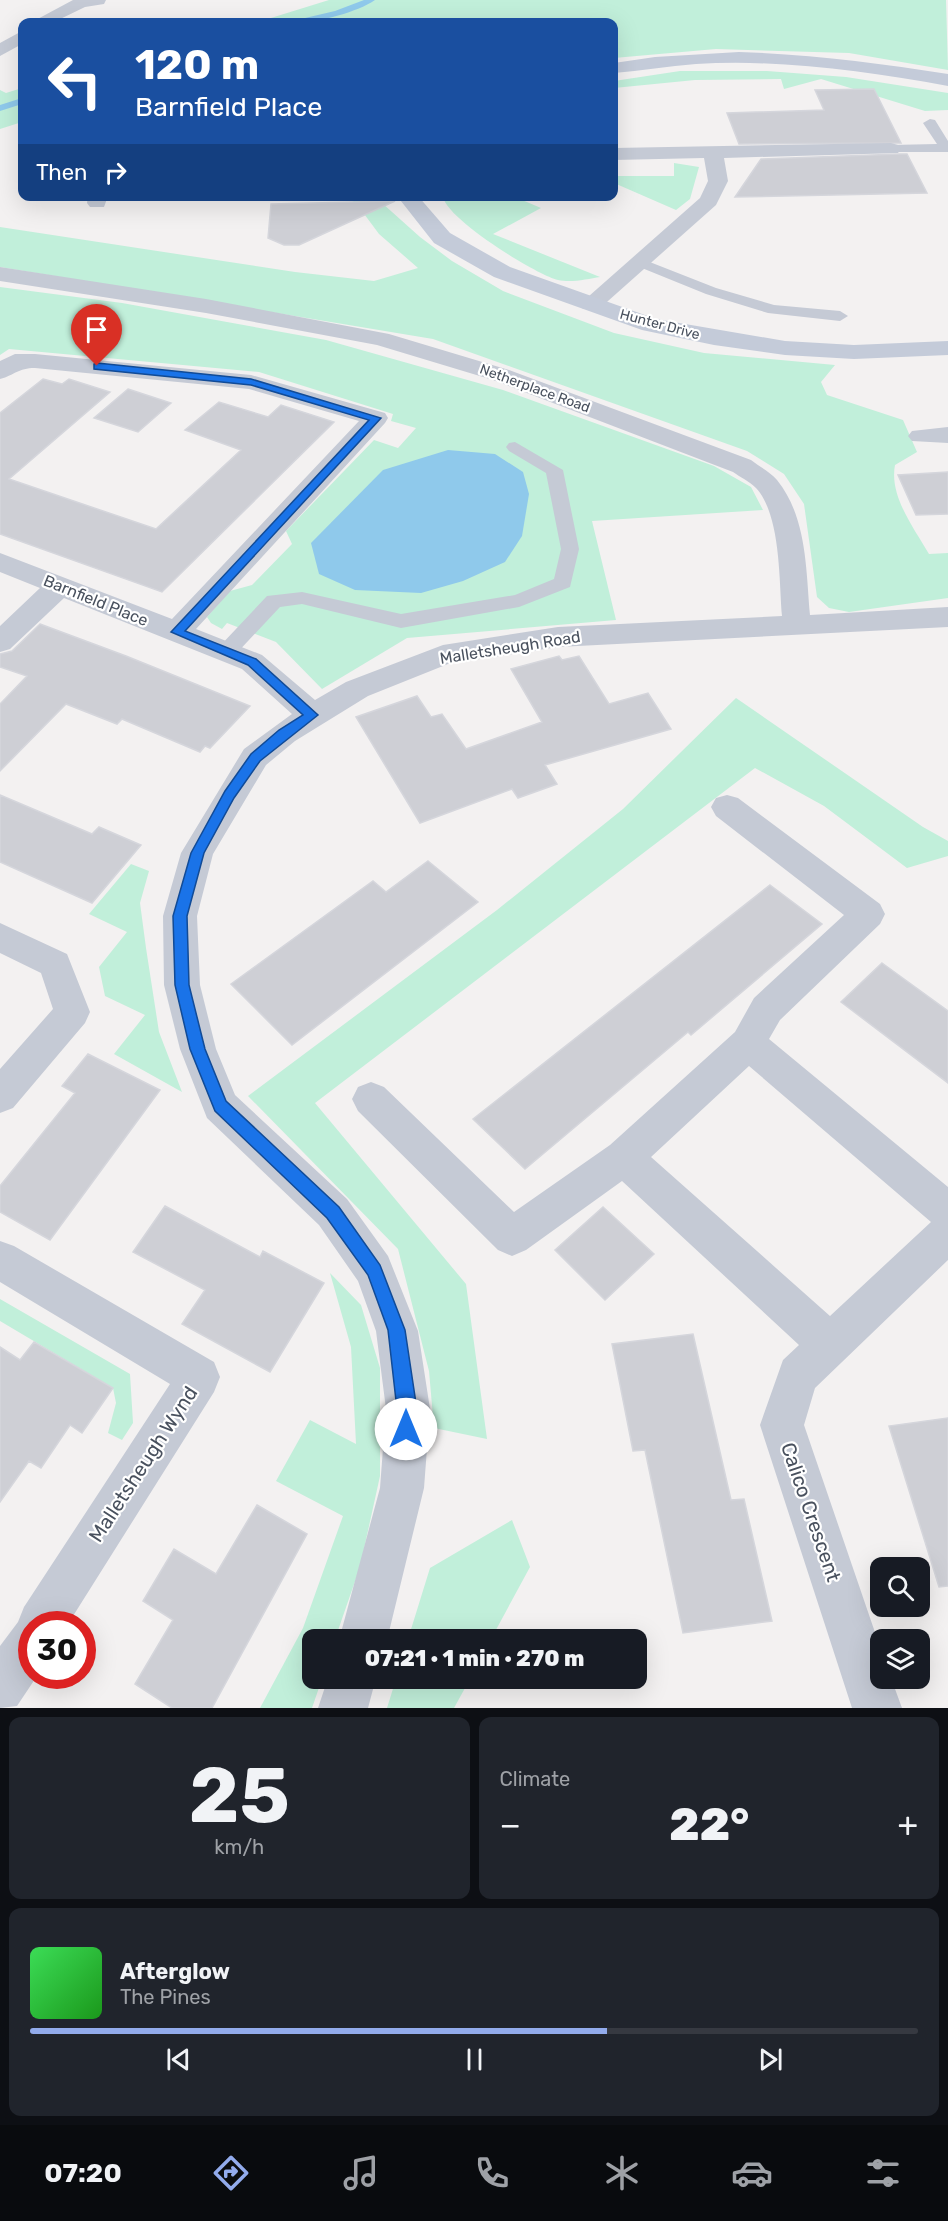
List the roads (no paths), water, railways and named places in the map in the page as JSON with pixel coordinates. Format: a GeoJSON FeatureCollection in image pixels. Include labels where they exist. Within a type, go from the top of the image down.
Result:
{"type":"FeatureCollection","features":[{"type":"Feature","properties":{"kind":"street"},"geometry":{"type":"LineString","coordinates":[[49,18],[80,3],[98,0]]}},
{"type":"Feature","properties":{"kind":"street"},"geometry":{"type":"LineString","coordinates":[[0,51],[18,39]]}},
{"type":"Feature","properties":{"kind":"street"},"geometry":{"type":"LineString","coordinates":[[618,68],[705,59],[808,60],[882,68],[948,80]]}},
{"type":"Feature","properties":{"kind":"street"},"geometry":{"type":"LineString","coordinates":[[618,153],[713,152],[821,142],[891,149]]}},
{"type":"Feature","properties":{"kind":"street"},"geometry":{"type":"LineString","coordinates":[[591,304],[637,261],[693,218],[709,201],[717,181],[713,152]]}},
{"type":"Feature","properties":{"kind":"street","name":"Hunter Drive"},"geometry":{"type":"LineString","coordinates":[[411,201],[441,238],[502,272],[650,325],[714,338],[785,348],[854,352],[948,348]]}},
{"type":"Feature","properties":{"kind":"street","name":"Netherplace Road"},"geometry":{"type":"LineString","coordinates":[[0,274],[218,308],[381,339],[501,375],[742,466],[767,484],[777,500],[786,529],[797,625]]}},
{"type":"Feature","properties":{"kind":"street"},"geometry":{"type":"LineString","coordinates":[[0,372],[15,361],[35,361],[242,381],[376,418],[177,632]]}},
{"type":"Feature","properties":{"kind":"street"},"geometry":{"type":"LineString","coordinates":[[921,436],[948,435]]}},
{"type":"Feature","properties":{"kind":"street","name":"Barnfield Place"},"geometry":{"type":"LineString","coordinates":[[0,562],[252,662],[312,715]]}},
{"type":"Feature","properties":{"kind":"street"},"geometry":{"type":"LineString","coordinates":[[0,642],[60,586]]}},
{"type":"Feature","properties":{"kind":"street"},"geometry":{"type":"LineString","coordinates":[[797,625],[888,622],[948,617]]}},
{"type":"Feature","properties":{"kind":"street","name":"Malletsheugh Road"},"geometry":{"type":"LineString","coordinates":[[366,1629],[402,1488],[408,1410],[397,1330],[374,1270],[333,1212],[220,1106],[198,1049],[182,985],[180,916],[197,853],[230,795],[255,758],[284,733],[357,689],[444,655],[558,637],[797,625]]}},
{"type":"Feature","properties":{"kind":"street"},"geometry":{"type":"LineString","coordinates":[[371,1099],[512,1237],[624,1157],[748,1043],[767,1009],[868,914],[727,807]]}},
{"type":"Feature","properties":{"kind":"street"},"geometry":{"type":"LineString","coordinates":[[0,937],[55,964],[72,1012],[0,1096]]}},
{"type":"Feature","properties":{"kind":"street"},"geometry":{"type":"LineString","coordinates":[[748,1043],[948,1212]]}},
{"type":"Feature","properties":{"kind":"street"},"geometry":{"type":"LineString","coordinates":[[624,1157],[830,1345]]}},
{"type":"Feature","properties":{"kind":"street","name":"Calico Crescent"},"geometry":{"type":"LineString","coordinates":[[877,1708],[782,1425],[798,1375],[948,1233]]}},
{"type":"Feature","properties":{"kind":"street","name":"Malletsheugh Wynd"},"geometry":{"type":"LineString","coordinates":[[0,1260],[199,1377],[49,1611]]}},
{"type":"Feature","properties":{"kind":"street"},"geometry":{"type":"LineString","coordinates":[[0,1689],[18,1661]]}},
{"type":"Feature","properties":{"kind":"street"},"geometry":{"type":"LineString","coordinates":[[343,1708],[348,1689]]}},
{"type":"Feature","properties":{"kind":"lane"},"geometry":{"type":"LineString","coordinates":[[891,149],[946,148],[930,123]]}},
{"type":"Feature","properties":{"kind":"lane"},"geometry":{"type":"LineString","coordinates":[[637,261],[711,291],[773,309],[840,316]]}},
{"type":"Feature","properties":{"kind":"lane"},"geometry":{"type":"LineString","coordinates":[[226,652],[274,600],[302,598],[401,621],[519,601],[563,583],[570,549],[555,470],[515,447]]}},
{"type":"Feature","properties":{"kind":"water"},"geometry":{"type":"Polygon","coordinates":[[[448,450],[495,454],[523,472],[529,494],[522,536],[505,562],[463,581],[421,593],[355,590],[319,574],[311,543],[383,470],[448,450]]]}},
{"type":"Feature","properties":{"kind":"waterway"},"geometry":{"type":"LineString","coordinates":[[312,18],[337,13],[371,0]]}},
{"type":"Feature","properties":{"kind":"waterway"},"geometry":{"type":"LineString","coordinates":[[0,108],[18,102]]}}]}
